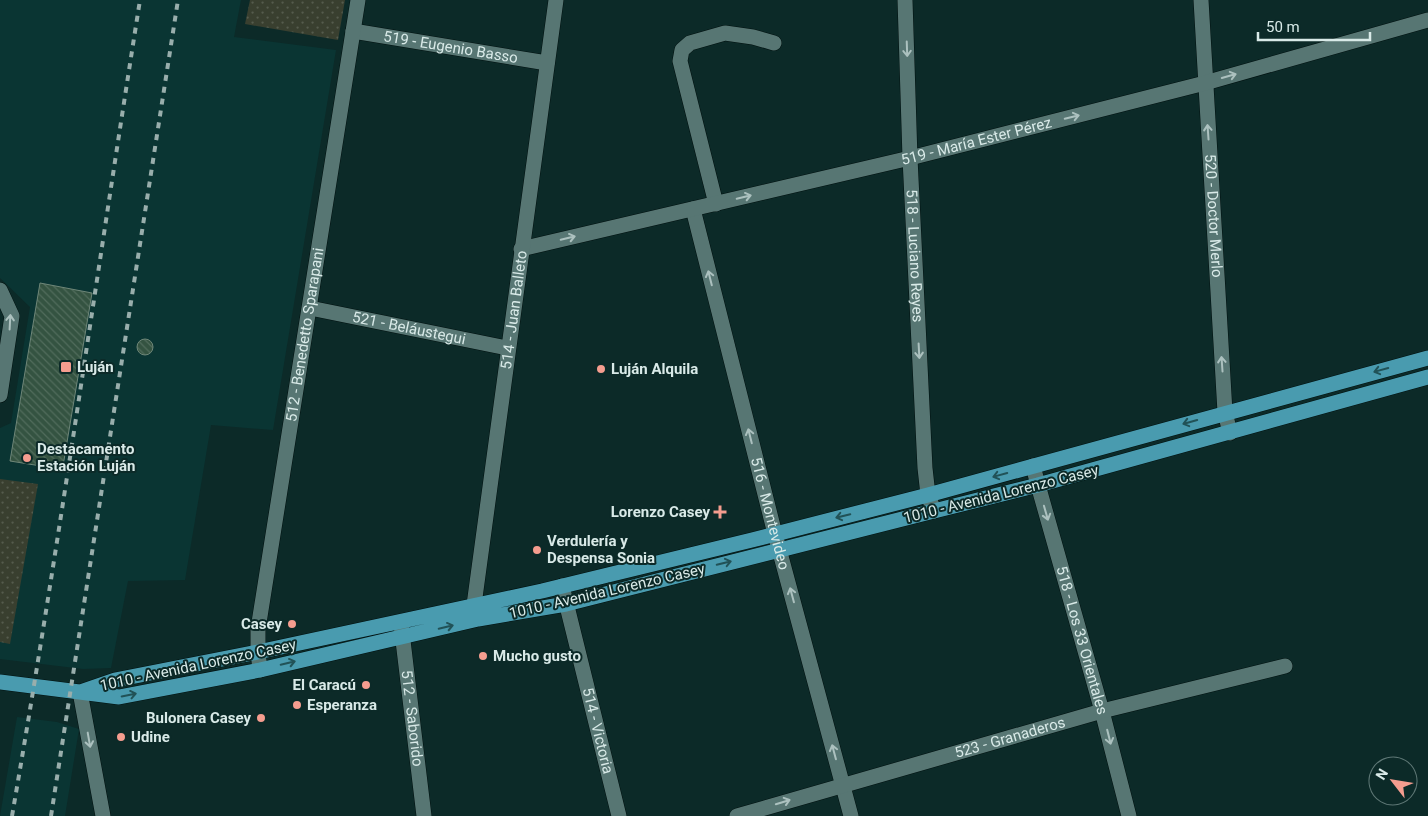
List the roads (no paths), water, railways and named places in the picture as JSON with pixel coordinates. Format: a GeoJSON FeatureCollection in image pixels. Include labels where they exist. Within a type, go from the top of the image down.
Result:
{"type":"FeatureCollection","features":[{"type":"Feature","properties":{"kind":"main road","name":"1010 - Avenida Lorenzo Casey"},"geometry":{"type":"LineString","coordinates":[[80,692],[119,697],[260,670],[403,636],[562,586],[928,494],[1428,358]]}},
{"type":"Feature","properties":{"kind":"main road","name":"1010 - Avenida Lorenzo Casey"},"geometry":{"type":"LineString","coordinates":[[80,692],[114,680],[258,652],[401,621],[566,604],[1038,485],[1428,377]]}},
{"type":"Feature","properties":{"kind":"main road"},"geometry":{"type":"LineString","coordinates":[[2,685],[80,692]]}},
{"type":"Feature","properties":{"kind":"street","name":"512 - Benedetto Sparapani"},"geometry":{"type":"LineString","coordinates":[[260,670],[258,629],[358,0]]}},
{"type":"Feature","properties":{"kind":"street","name":"514 - Juan Balleto"},"geometry":{"type":"LineString","coordinates":[[476,612],[507,348],[556,0]]}},
{"type":"Feature","properties":{"kind":"street","name":"518 - Luciano Reyes"},"geometry":{"type":"LineString","coordinates":[[905,0],[924,468],[928,494],[934,512]]}},
{"type":"Feature","properties":{"kind":"street","name":"520 - Doctor Merlo"},"geometry":{"type":"LineString","coordinates":[[1200,0],[1225,412],[1230,432]]}},
{"type":"Feature","properties":{"kind":"street","name":"519 - María Ester Pérez"},"geometry":{"type":"LineString","coordinates":[[521,249],[910,158],[1204,83],[1428,20]]}},
{"type":"Feature","properties":{"kind":"street","name":"519 - Eugenio Basso"},"geometry":{"type":"LineString","coordinates":[[353,31],[547,63]]}},
{"type":"Feature","properties":{"kind":"street"},"geometry":{"type":"LineString","coordinates":[[716,204],[680,61],[682,50],[690,43],[724,34],[753,37],[774,43]]}},
{"type":"Feature","properties":{"kind":"street","name":"516 - Montevideo"},"geometry":{"type":"LineString","coordinates":[[693,209],[775,534],[851,816]]}},
{"type":"Feature","properties":{"kind":"street"},"geometry":{"type":"LineString","coordinates":[[0,290],[12,316],[0,395]]}},
{"type":"Feature","properties":{"kind":"street","name":"521 - Beláustegui"},"geometry":{"type":"LineString","coordinates":[[310,308],[507,348]]}},
{"type":"Feature","properties":{"kind":"street","name":"518 - Los 33 Orientales"},"geometry":{"type":"LineString","coordinates":[[1034,466],[1129,816]]}},
{"type":"Feature","properties":{"kind":"street","name":"514 - Victoria"},"geometry":{"type":"LineString","coordinates":[[562,586],[619,816]]}},
{"type":"Feature","properties":{"kind":"street","name":"512 - Saborido"},"geometry":{"type":"LineString","coordinates":[[401,621],[424,816]]}},
{"type":"Feature","properties":{"kind":"street","name":"523 - Granaderos"},"geometry":{"type":"LineString","coordinates":[[737,816],[1102,711],[1285,666]]}},
{"type":"Feature","properties":{"kind":"street"},"geometry":{"type":"LineString","coordinates":[[80,692],[103,816]]}},
{"type":"Feature","properties":{"kind":"railway"},"geometry":{"type":"LineString","coordinates":[[12,816],[62,510],[140,0]]}},
{"type":"Feature","properties":{"kind":"railway"},"geometry":{"type":"LineString","coordinates":[[51,816],[178,0]]}},
{"type":"Feature","properties":{"kind":"place","name":"Luján"},"geometry":{"type":"Point","coordinates":[66,367]}},
{"type":"Feature","properties":{"kind":"place","name":"Luján Alquila"},"geometry":{"type":"Point","coordinates":[601,369]}},
{"type":"Feature","properties":{"kind":"place","name":"Destacamento Estación Luján"},"geometry":{"type":"Point","coordinates":[27,458]}},
{"type":"Feature","properties":{"kind":"place","name":"Lorenzo Casey"},"geometry":{"type":"Point","coordinates":[720,512]}},
{"type":"Feature","properties":{"kind":"place","name":"Verdulería y Despensa Sonia"},"geometry":{"type":"Point","coordinates":[537,550]}},
{"type":"Feature","properties":{"kind":"place","name":"Casey"},"geometry":{"type":"Point","coordinates":[292,624]}},
{"type":"Feature","properties":{"kind":"place","name":"Mucho gusto"},"geometry":{"type":"Point","coordinates":[483,656]}},
{"type":"Feature","properties":{"kind":"place","name":"El Caracú"},"geometry":{"type":"Point","coordinates":[366,685]}},
{"type":"Feature","properties":{"kind":"place","name":"Esperanza"},"geometry":{"type":"Point","coordinates":[297,705]}},
{"type":"Feature","properties":{"kind":"place","name":"Bulonera Casey"},"geometry":{"type":"Point","coordinates":[261,718]}},
{"type":"Feature","properties":{"kind":"place","name":"Udine"},"geometry":{"type":"Point","coordinates":[121,737]}}]}
